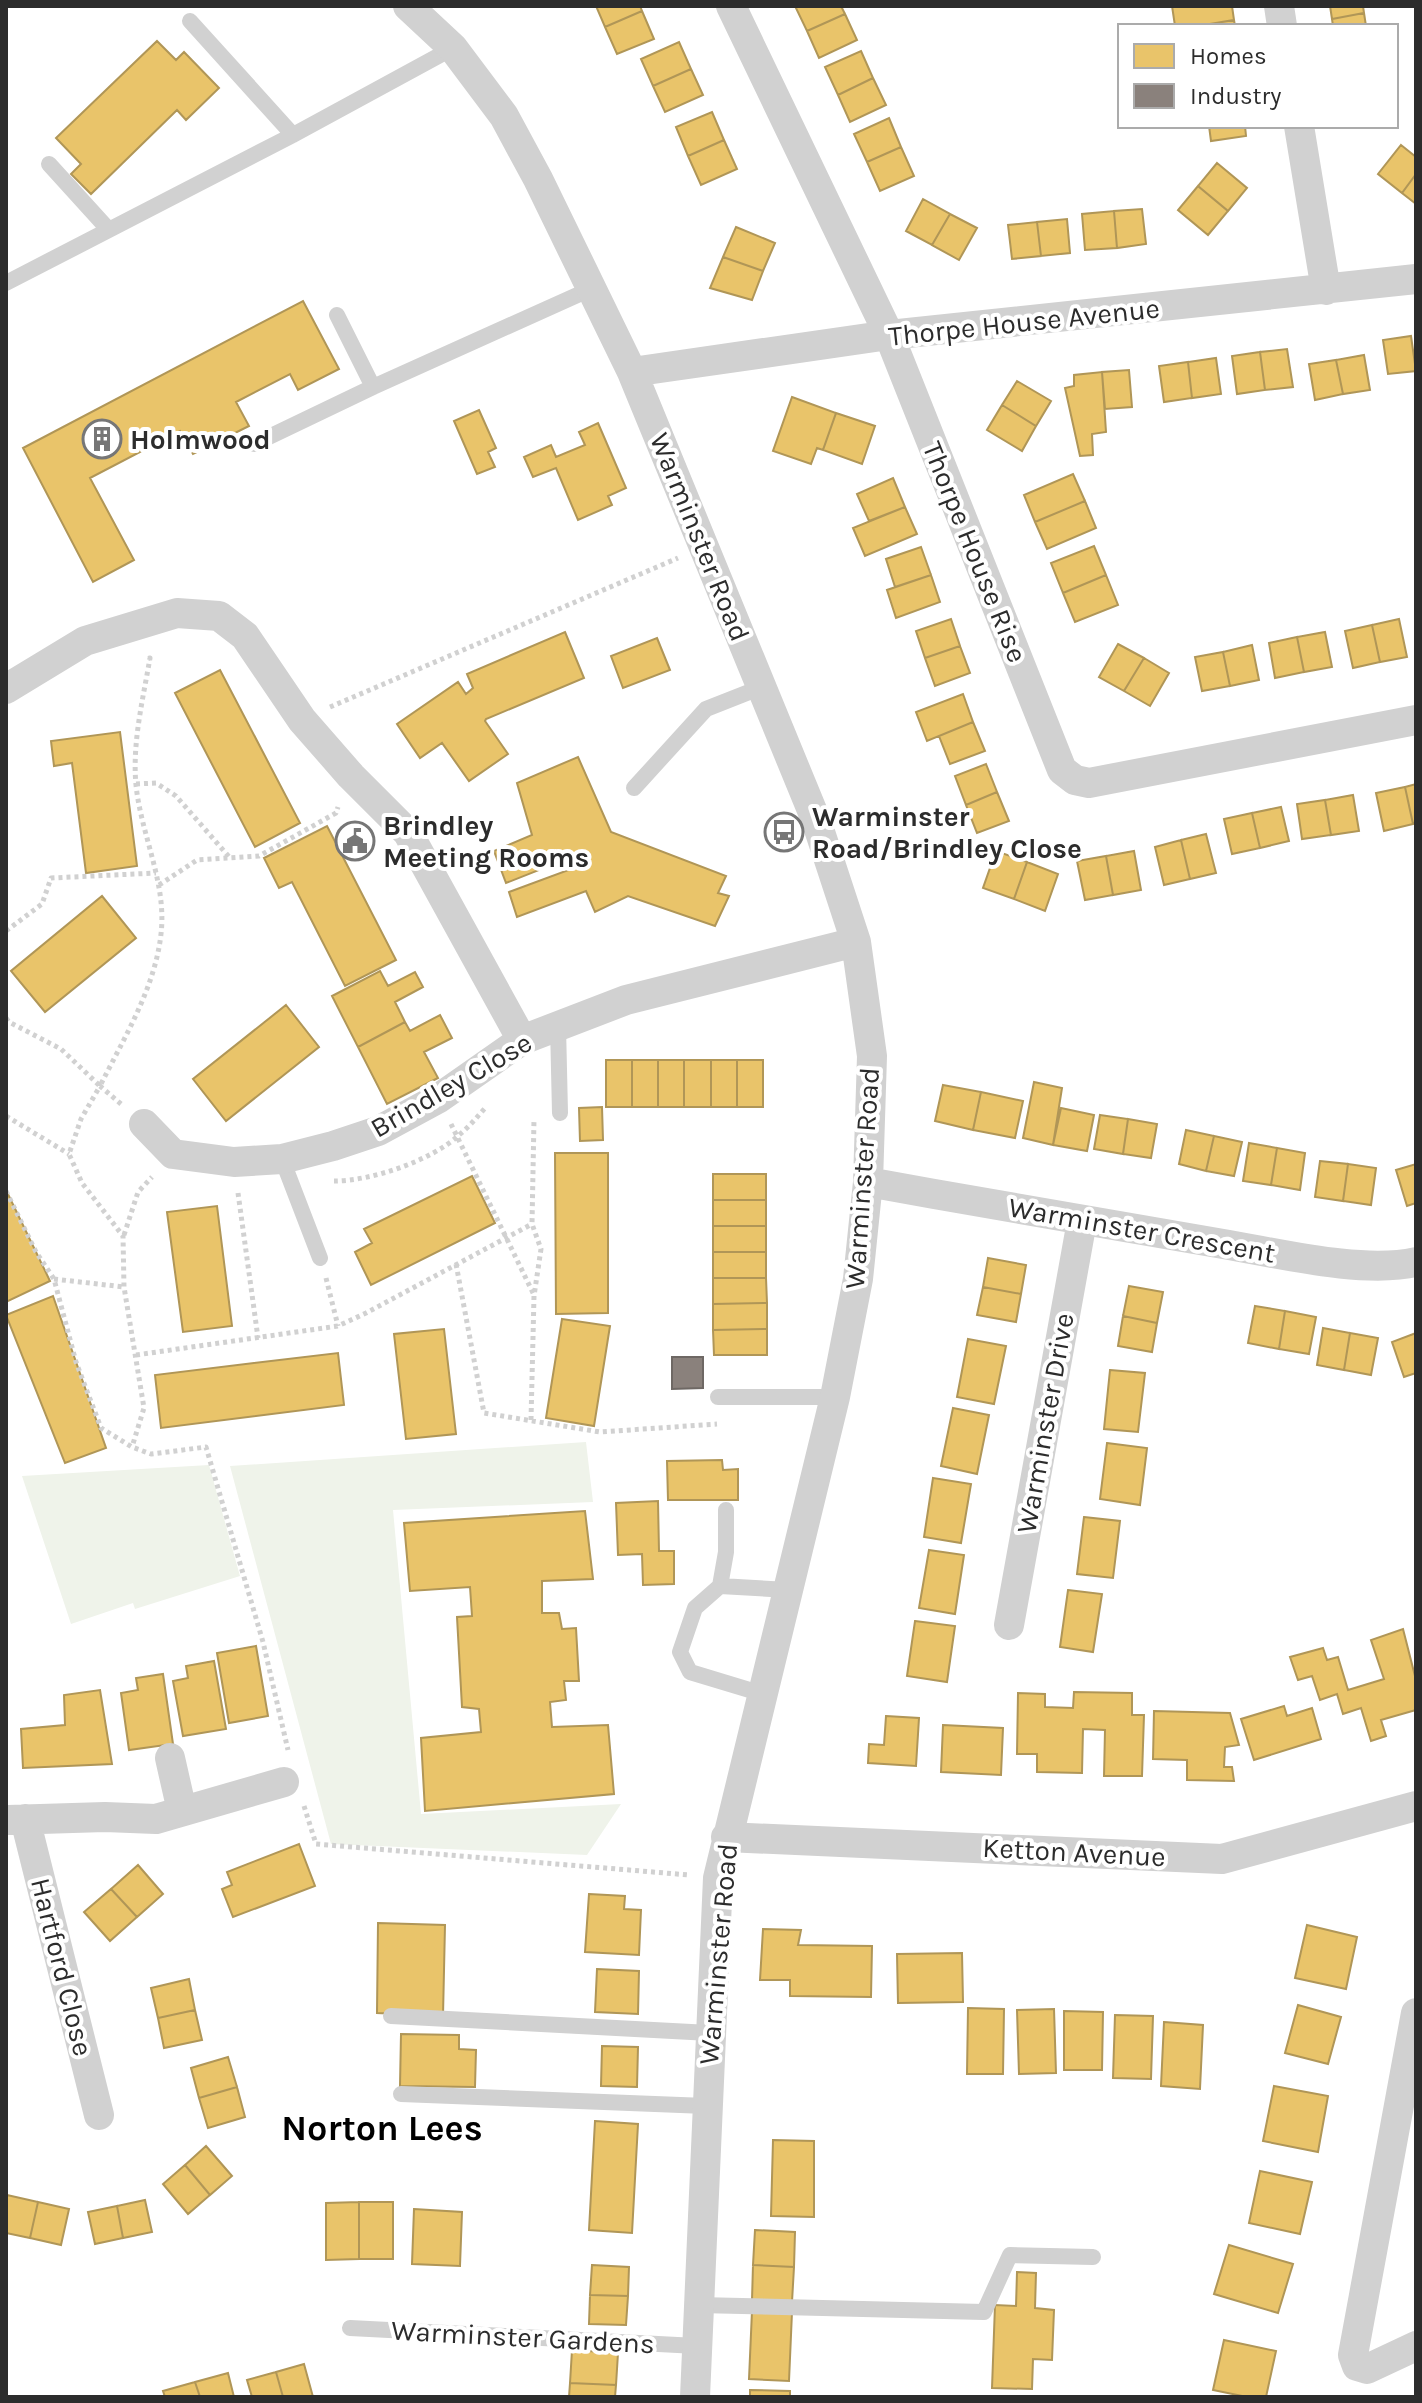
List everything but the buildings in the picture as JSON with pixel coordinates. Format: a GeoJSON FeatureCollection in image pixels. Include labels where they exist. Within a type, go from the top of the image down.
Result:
{"type":"FeatureCollection","features":[{"type":"Feature","properties":{"kind":"street","name":"Warminster Road"},"geometry":{"type":"LineString","coordinates":[[408,6],[453,48],[504,116],[593,288],[632,372],[816,820],[856,942],[872,1056],[868,1182],[858,1279],[835,1397],[718,1878],[695,2397]]}},
{"type":"Feature","properties":{"kind":"street","name":"Thorpe House Rise"},"geometry":{"type":"LineString","coordinates":[[731,6],[889,335],[1062,770],[1075,780],[1089,783],[1416,720]]}},
{"type":"Feature","properties":{"kind":"street"},"geometry":{"type":"LineString","coordinates":[[1299,128],[1326,290]]}},
{"type":"Feature","properties":{"kind":"street","name":"Thorpe House Avenue"},"geometry":{"type":"LineString","coordinates":[[632,372],[889,335],[1416,279]]}},
{"type":"Feature","properties":{"kind":"street"},"geometry":{"type":"LineString","coordinates":[[6,689],[85,641],[177,613],[219,616],[245,636],[302,720],[351,776],[408,833],[522,1040]]}},
{"type":"Feature","properties":{"kind":"street","name":"Brindley Close"},"geometry":{"type":"LineString","coordinates":[[173,1154],[234,1162],[282,1159],[378,1131],[439,1098],[522,1040],[639,996],[856,942]]}},
{"type":"Feature","properties":{"kind":"street"},"geometry":{"type":"LineString","coordinates":[[144,1124],[173,1154]]}},
{"type":"Feature","properties":{"kind":"street","name":"Warminster Crescent"},"geometry":{"type":"LineString","coordinates":[[868,1182],[1338,1263],[1405,1265],[1416,1262]]}},
{"type":"Feature","properties":{"kind":"street","name":"Warminster Drive"},"geometry":{"type":"LineString","coordinates":[[1009,1625],[1082,1221]]}},
{"type":"Feature","properties":{"kind":"street"},"geometry":{"type":"LineString","coordinates":[[170,1758],[182,1811]]}},
{"type":"Feature","properties":{"kind":"street"},"geometry":{"type":"LineString","coordinates":[[15,1819],[156,1819],[292,1779]]}},
{"type":"Feature","properties":{"kind":"street","name":"Ketton Avenue"},"geometry":{"type":"LineString","coordinates":[[726,1837],[1222,1859],[1416,1806]]}},
{"type":"Feature","properties":{"kind":"street","name":"Hartford Close"},"geometry":{"type":"LineString","coordinates":[[15,1819],[99,2115]]}},
{"type":"Feature","properties":{"kind":"street"},"geometry":{"type":"LineString","coordinates":[[1416,2013],[1353,2355],[1357,2366],[1367,2369],[1416,2346]]}},
{"type":"Feature","properties":{"kind":"lane"},"geometry":{"type":"LineString","coordinates":[[190,21],[293,135]]}},
{"type":"Feature","properties":{"kind":"lane"},"geometry":{"type":"LineString","coordinates":[[6,283],[293,135],[453,48]]}},
{"type":"Feature","properties":{"kind":"lane"},"geometry":{"type":"LineString","coordinates":[[49,164],[108,229]]}},
{"type":"Feature","properties":{"kind":"lane"},"geometry":{"type":"LineString","coordinates":[[254,444],[593,288]]}},
{"type":"Feature","properties":{"kind":"lane"},"geometry":{"type":"LineString","coordinates":[[337,315],[373,387]]}},
{"type":"Feature","properties":{"kind":"lane"},"geometry":{"type":"LineString","coordinates":[[634,788],[706,709],[762,687]]}},
{"type":"Feature","properties":{"kind":"lane"},"geometry":{"type":"LineString","coordinates":[[558,1026],[560,1113]]}},
{"type":"Feature","properties":{"kind":"lane"},"geometry":{"type":"LineString","coordinates":[[282,1159],[320,1258]]}},
{"type":"Feature","properties":{"kind":"lane"},"geometry":{"type":"LineString","coordinates":[[718,1397],[835,1397]]}},
{"type":"Feature","properties":{"kind":"lane"},"geometry":{"type":"LineString","coordinates":[[726,1510],[726,1552],[720,1586],[695,1608],[680,1652],[690,1672],[763,1694]]}},
{"type":"Feature","properties":{"kind":"lane"},"geometry":{"type":"LineString","coordinates":[[720,1586],[788,1590]]}},
{"type":"Feature","properties":{"kind":"lane"},"geometry":{"type":"LineString","coordinates":[[391,2016],[710,2033]]}},
{"type":"Feature","properties":{"kind":"lane"},"geometry":{"type":"LineString","coordinates":[[401,2094],[706,2106]]}},
{"type":"Feature","properties":{"kind":"lane"},"geometry":{"type":"LineString","coordinates":[[698,2305],[984,2312],[1010,2255],[1093,2257]]}},
{"type":"Feature","properties":{"kind":"lane","name":"Warminster Gardens"},"geometry":{"type":"LineString","coordinates":[[350,2328],[697,2346]]}},
{"type":"Feature","properties":{"kind":"path"},"geometry":{"type":"LineString","coordinates":[[302,720],[704,546]]}},
{"type":"Feature","properties":{"kind":"path"},"geometry":{"type":"LineString","coordinates":[[69,1154],[81,1119],[147,989],[161,934],[159,885],[136,784],[138,725],[150,658],[135,661]]}},
{"type":"Feature","properties":{"kind":"path"},"geometry":{"type":"LineString","coordinates":[[159,885],[197,860],[259,856],[336,813],[351,776]]}},
{"type":"Feature","properties":{"kind":"path"},"geometry":{"type":"LineString","coordinates":[[136,784],[156,783],[176,796],[231,859]]}},
{"type":"Feature","properties":{"kind":"path"},"geometry":{"type":"LineString","coordinates":[[6,931],[42,904],[51,878],[156,873]]}},
{"type":"Feature","properties":{"kind":"path"},"geometry":{"type":"LineString","coordinates":[[6,1018],[61,1049],[100,1086]]}},
{"type":"Feature","properties":{"kind":"path"},"geometry":{"type":"LineString","coordinates":[[439,1098],[534,1296]]}},
{"type":"Feature","properties":{"kind":"path"},"geometry":{"type":"LineString","coordinates":[[531,1420],[534,1296],[541,1249],[532,1224],[534,1112],[560,1113]]}},
{"type":"Feature","properties":{"kind":"path"},"geometry":{"type":"LineString","coordinates":[[6,1116],[69,1154],[82,1183],[123,1236]]}},
{"type":"Feature","properties":{"kind":"path"},"geometry":{"type":"LineString","coordinates":[[132,1447],[144,1408],[124,1287],[123,1236],[138,1192],[173,1154]]}},
{"type":"Feature","properties":{"kind":"path"},"geometry":{"type":"LineString","coordinates":[[234,1162],[258,1338]]}},
{"type":"Feature","properties":{"kind":"path"},"geometry":{"type":"LineString","coordinates":[[6,1191],[36,1252],[54,1279],[76,1362],[101,1428],[132,1447],[151,1454],[206,1447],[263,1642],[292,1779],[316,1844],[718,1878]]}},
{"type":"Feature","properties":{"kind":"path"},"geometry":{"type":"LineString","coordinates":[[136,1355],[338,1326],[532,1224]]}},
{"type":"Feature","properties":{"kind":"path"},"geometry":{"type":"LineString","coordinates":[[320,1258],[338,1326]]}},
{"type":"Feature","properties":{"kind":"path"},"geometry":{"type":"LineString","coordinates":[[456,1264],[484,1413],[600,1432],[722,1423]]}},
{"type":"Feature","properties":{"kind":"path"},"geometry":{"type":"LineString","coordinates":[[54,1279],[124,1287]]}},
{"type":"Feature","properties":{"kind":"shaded area"},"geometry":{"type":"Polygon","coordinates":[[[586,1442],[593,1502],[393,1510],[421,1814],[621,1804],[587,1855],[331,1844],[230,1466],[586,1442]]]}},
{"type":"Feature","properties":{"kind":"shaded area"},"geometry":{"type":"Polygon","coordinates":[[[209,1465],[240,1576],[135,1609],[133,1603],[71,1624],[22,1476],[209,1465]]]}},
{"type":"Feature","properties":{"kind":"place","name":"Holmwood"},"geometry":{"type":"Point","coordinates":[102,439]}},
{"type":"Feature","properties":{"kind":"place","name":"Warminster Road/Brindley Close"},"geometry":{"type":"Point","coordinates":[784,832]}},
{"type":"Feature","properties":{"kind":"place","name":"Brindley Meeting Rooms"},"geometry":{"type":"Point","coordinates":[355,841]}},
{"type":"Feature","properties":{"kind":"district","name":"Norton Lees"},"geometry":{"type":"Point","coordinates":[382,2128]}}]}
